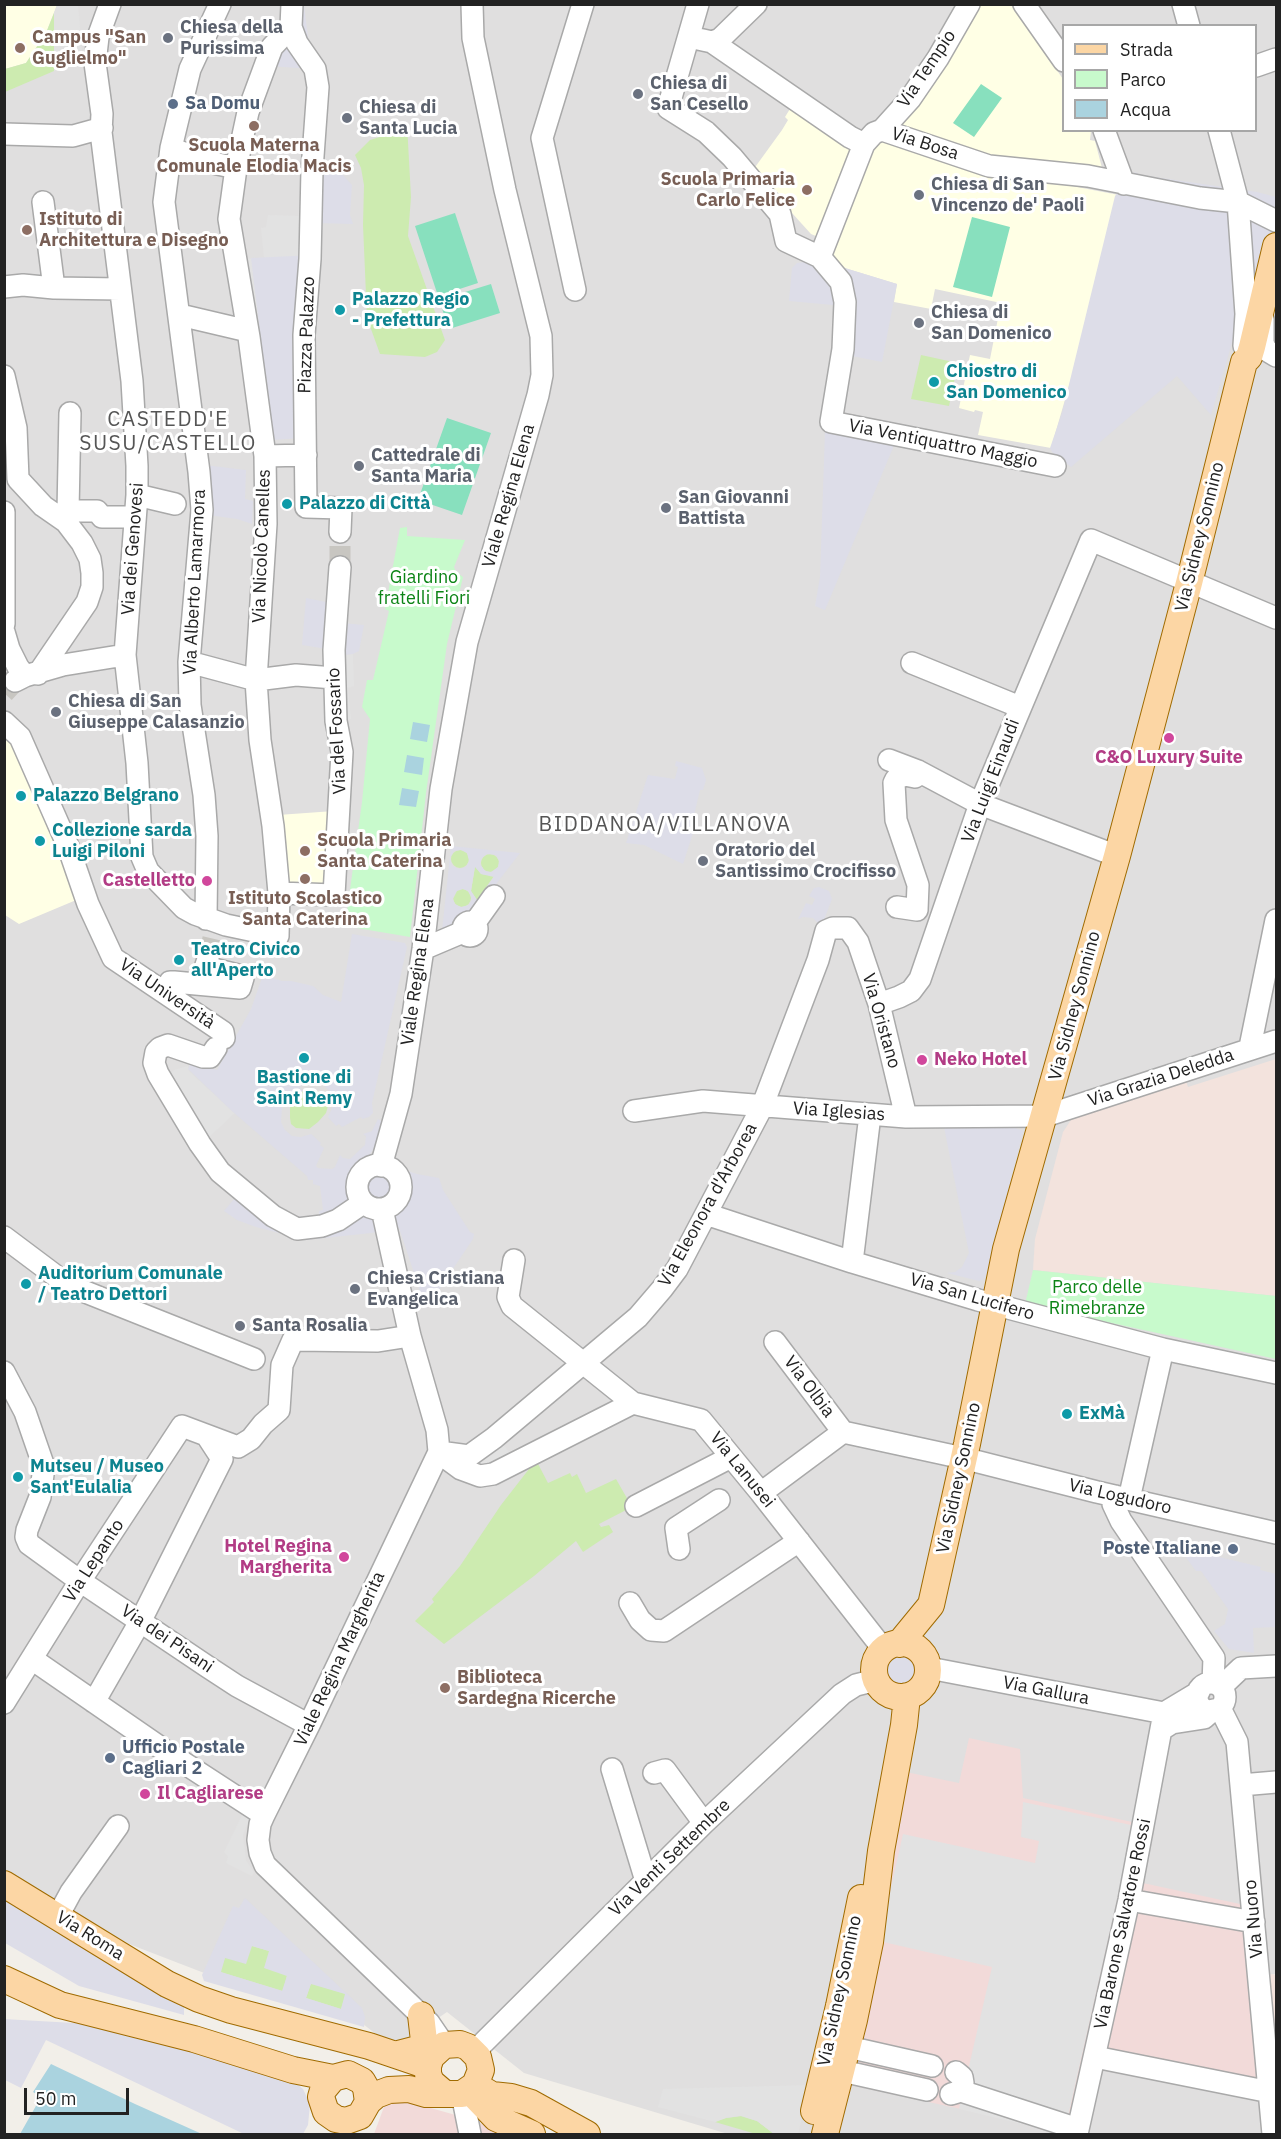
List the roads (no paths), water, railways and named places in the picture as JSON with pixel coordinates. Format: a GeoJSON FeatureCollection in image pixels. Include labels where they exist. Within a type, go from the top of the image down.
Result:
{"type":"FeatureCollection","features":[{"type":"Feature","properties":{"kind":"main road","name":"Via Sidney Sonnino"},"geometry":{"type":"LineString","coordinates":[[891,1647],[930,1605],[996,1305],[1006,1249],[1117,856],[1244,362],[1249,357],[1252,347],[1276,246]]}},
{"type":"Feature","properties":{"kind":"main road"},"geometry":{"type":"LineString","coordinates":[[909,1645],[925,1658],[929,1668],[923,1686],[907,1696],[896,1696],[885,1692],[876,1680],[875,1664],[891,1647],[909,1645]]}},
{"type":"Feature","properties":{"kind":"main road","name":"Via Sidney Sonnino"},"geometry":{"type":"LineString","coordinates":[[825,2134],[845,2059],[870,1942],[881,1851],[907,1696]]}},
{"type":"Feature","properties":{"kind":"main road","name":"Via Sidney Sonnino"},"geometry":{"type":"LineString","coordinates":[[808,2134],[839,2006],[857,1911],[865,1885],[881,1851]]}},
{"type":"Feature","properties":{"kind":"main road","name":"Via Roma"},"geometry":{"type":"LineString","coordinates":[[4,1884],[174,1988],[231,2010],[369,2046],[428,2068]]}},
{"type":"Feature","properties":{"kind":"main road"},"geometry":{"type":"LineString","coordinates":[[4,1978],[60,2005],[194,2039],[293,2070],[332,2100],[336,2119],[346,2121],[362,2118],[376,2095],[389,2090],[409,2089],[426,2094],[463,2091],[496,2118],[521,2133]]}},
{"type":"Feature","properties":{"kind":"main road"},"geometry":{"type":"LineString","coordinates":[[395,2055],[421,2048],[424,2041],[421,2015]]}},
{"type":"Feature","properties":{"kind":"main road"},"geometry":{"type":"LineString","coordinates":[[463,2091],[481,2070],[474,2052],[460,2043],[444,2045],[431,2057],[428,2068],[431,2082],[463,2091],[511,2097],[531,2103],[587,2134]]}},
{"type":"Feature","properties":{"kind":"main road"},"geometry":{"type":"LineString","coordinates":[[332,2100],[373,2073],[411,2076],[428,2068]]}},
{"type":"Feature","properties":{"kind":"main road"},"geometry":{"type":"LineString","coordinates":[[332,2100],[366,2088],[362,2118]]}},
{"type":"Feature","properties":{"kind":"street","name":"Via Alberto Lamarmora"},"geometry":{"type":"LineString","coordinates":[[215,925],[204,795],[190,705],[189,662],[202,510],[180,315],[164,202],[171,148],[190,69],[220,4]]}},
{"type":"Feature","properties":{"kind":"street"},"geometry":{"type":"LineString","coordinates":[[291,27],[292,4]]}},
{"type":"Feature","properties":{"kind":"street","name":"Viale Regina Elena"},"geometry":{"type":"LineString","coordinates":[[381,1166],[401,1094],[423,949],[441,789],[467,642],[542,375],[541,336],[505,190],[473,38],[472,4]]}},
{"type":"Feature","properties":{"kind":"street"},"geometry":{"type":"LineString","coordinates":[[575,290],[542,138],[583,4]]}},
{"type":"Feature","properties":{"kind":"street"},"geometry":{"type":"LineString","coordinates":[[698,4],[668,108],[706,132],[732,157],[780,214],[786,241],[820,257],[864,144]]}},
{"type":"Feature","properties":{"kind":"street"},"geometry":{"type":"LineString","coordinates":[[712,42],[720,39],[756,4]]}},
{"type":"Feature","properties":{"kind":"street","name":"Via Tempio"},"geometry":{"type":"LineString","coordinates":[[882,130],[910,99],[938,58],[969,4]]}},
{"type":"Feature","properties":{"kind":"street"},"geometry":{"type":"LineString","coordinates":[[1024,4],[1062,58]]}},
{"type":"Feature","properties":{"kind":"street"},"geometry":{"type":"LineString","coordinates":[[1183,4],[1188,24]]}},
{"type":"Feature","properties":{"kind":"street","name":"Via dei Genovesi"},"geometry":{"type":"LineString","coordinates":[[109,6],[98,38],[95,63],[132,381],[137,495],[125,655],[137,763],[142,857],[148,871],[184,908],[215,925],[278,936]]}},
{"type":"Feature","properties":{"kind":"street","name":"Piazza Palazzo"},"geometry":{"type":"LineString","coordinates":[[291,27],[297,43],[315,69],[318,87],[304,334],[306,507],[341,508],[340,532]]}},
{"type":"Feature","properties":{"kind":"street","name":"Via Nicolò Canelles"},"geometry":{"type":"LineString","coordinates":[[278,936],[279,893],[273,826],[260,740],[256,680],[266,524],[265,456],[248,331],[229,219],[236,168],[248,112],[272,47],[291,27]]}},
{"type":"Feature","properties":{"kind":"street","name":"Via Bosa"},"geometry":{"type":"LineString","coordinates":[[689,38],[712,42],[850,137],[864,144],[874,133],[882,130],[989,166],[1088,176],[1238,202],[1276,221]]}},
{"type":"Feature","properties":{"kind":"street"},"geometry":{"type":"LineString","coordinates":[[1257,66],[1276,59]]}},
{"type":"Feature","properties":{"kind":"street"},"geometry":{"type":"LineString","coordinates":[[4,134],[73,136],[102,128]]}},
{"type":"Feature","properties":{"kind":"street"},"geometry":{"type":"LineString","coordinates":[[1105,132],[1124,184]]}},
{"type":"Feature","properties":{"kind":"street"},"geometry":{"type":"LineString","coordinates":[[1220,132],[1238,202],[1246,314],[1244,362]]}},
{"type":"Feature","properties":{"kind":"street"},"geometry":{"type":"LineString","coordinates":[[171,148],[204,161],[236,168]]}},
{"type":"Feature","properties":{"kind":"street"},"geometry":{"type":"LineString","coordinates":[[43,202],[54,288]]}},
{"type":"Feature","properties":{"kind":"street","name":"Via Ventiquattro Maggio"},"geometry":{"type":"LineString","coordinates":[[820,257],[841,282],[845,302],[843,349],[831,422],[1055,466]]}},
{"type":"Feature","properties":{"kind":"street"},"geometry":{"type":"LineString","coordinates":[[1274,355],[1266,350],[1262,335],[1264,315],[1276,267]]}},
{"type":"Feature","properties":{"kind":"street"},"geometry":{"type":"LineString","coordinates":[[4,287],[23,285],[120,289]]}},
{"type":"Feature","properties":{"kind":"street"},"geometry":{"type":"LineString","coordinates":[[180,315],[248,331]]}},
{"type":"Feature","properties":{"kind":"street"},"geometry":{"type":"LineString","coordinates":[[4,376],[16,428],[18,479],[43,506],[67,517],[97,511],[102,517],[135,517]]}},
{"type":"Feature","properties":{"kind":"street"},"geometry":{"type":"LineString","coordinates":[[58,659],[87,602],[92,587],[93,573],[90,559],[67,517],[70,413]]}},
{"type":"Feature","properties":{"kind":"street"},"geometry":{"type":"LineString","coordinates":[[265,456],[306,454]]}},
{"type":"Feature","properties":{"kind":"street"},"geometry":{"type":"LineString","coordinates":[[137,495],[175,504]]}},
{"type":"Feature","properties":{"kind":"street"},"geometry":{"type":"LineString","coordinates":[[4,512],[4,624]]}},
{"type":"Feature","properties":{"kind":"street","name":"Via Luigi Einaudi"},"geometry":{"type":"LineString","coordinates":[[879,1004],[899,998],[910,991],[920,979],[980,804],[1091,540],[1189,583]]}},
{"type":"Feature","properties":{"kind":"street","name":"Via del Fossario"},"geometry":{"type":"LineString","coordinates":[[279,893],[334,896],[342,752],[336,721],[334,678],[340,567]]}},
{"type":"Feature","properties":{"kind":"street"},"geometry":{"type":"LineString","coordinates":[[1189,583],[1276,618]]}},
{"type":"Feature","properties":{"kind":"street"},"geometry":{"type":"LineString","coordinates":[[4,632],[9,649],[26,677],[58,659],[125,655]]}},
{"type":"Feature","properties":{"kind":"street"},"geometry":{"type":"LineString","coordinates":[[189,662],[256,680],[297,675],[334,678]]}},
{"type":"Feature","properties":{"kind":"street"},"geometry":{"type":"LineString","coordinates":[[912,663],[1020,707]]}},
{"type":"Feature","properties":{"kind":"street","name":"Via Università"},"geometry":{"type":"LineString","coordinates":[[4,722],[20,737],[68,846],[88,904],[113,958],[223,1032],[220,1043],[210,1057],[203,1057],[173,1045],[164,1046],[154,1057],[155,1069],[200,1144],[220,1172],[273,1216],[297,1229],[322,1226],[353,1211],[373,1206]]}},
{"type":"Feature","properties":{"kind":"street"},"geometry":{"type":"LineString","coordinates":[[888,760],[918,771],[980,804],[1117,856]]}},
{"type":"Feature","properties":{"kind":"street"},"geometry":{"type":"LineString","coordinates":[[897,907],[917,910],[918,885],[896,820],[894,783],[896,779],[904,775],[915,777],[918,771]]}},
{"type":"Feature","properties":{"kind":"street"},"geometry":{"type":"LineString","coordinates":[[423,949],[469,928],[494,896]]}},
{"type":"Feature","properties":{"kind":"street"},"geometry":{"type":"LineString","coordinates":[[1252,1048],[1251,1042],[1276,920]]}},
{"type":"Feature","properties":{"kind":"street","name":"Via Eleonora d'Arborea"},"geometry":{"type":"LineString","coordinates":[[439,1452],[469,1456],[494,1438],[638,1317],[662,1289],[677,1269],[762,1107],[818,960],[826,931],[833,928],[848,928]]}},
{"type":"Feature","properties":{"kind":"street","name":"Via Oristano"},"geometry":{"type":"LineString","coordinates":[[848,928],[858,942],[879,1004],[906,1117]]}},
{"type":"Feature","properties":{"kind":"street"},"geometry":{"type":"LineString","coordinates":[[165,993],[170,982],[240,988],[242,976],[209,968],[206,965],[208,959]]}},
{"type":"Feature","properties":{"kind":"street","name":"Via Grazia Deledda"},"geometry":{"type":"LineString","coordinates":[[1045,1116],[1276,1041]]}},
{"type":"Feature","properties":{"kind":"street","name":"Via Iglesias"},"geometry":{"type":"LineString","coordinates":[[634,1111],[703,1101],[906,1117],[1045,1116]]}},
{"type":"Feature","properties":{"kind":"street"},"geometry":{"type":"LineString","coordinates":[[852,1262],[870,1115]]}},
{"type":"Feature","properties":{"kind":"street"},"geometry":{"type":"LineString","coordinates":[[373,1206],[396,1202],[401,1186],[394,1171],[381,1166],[368,1169],[359,1179],[357,1189],[373,1206],[437,1430],[439,1452],[461,1469],[480,1476],[493,1474],[633,1403]]}},
{"type":"Feature","properties":{"kind":"street","name":"Via San Lucifero"},"geometry":{"type":"LineString","coordinates":[[706,1214],[852,1262],[996,1305],[1163,1349],[1276,1373]]}},
{"type":"Feature","properties":{"kind":"street"},"geometry":{"type":"LineString","coordinates":[[4,1237],[68,1285],[269,1363],[292,1340],[378,1341],[410,1336]]}},
{"type":"Feature","properties":{"kind":"street","name":"Via Lanusei"},"geometry":{"type":"LineString","coordinates":[[514,1260],[508,1297],[512,1306],[633,1403],[701,1420],[799,1541],[891,1647]]}},
{"type":"Feature","properties":{"kind":"street","name":"Via Olbia"},"geometry":{"type":"LineString","coordinates":[[775,1342],[843,1432]]}},
{"type":"Feature","properties":{"kind":"street"},"geometry":{"type":"LineString","coordinates":[[1122,1498],[1163,1349]]}},
{"type":"Feature","properties":{"kind":"street","name":"Via Lepanto"},"geometry":{"type":"LineString","coordinates":[[4,1703],[80,1581],[182,1426],[238,1447],[251,1439],[279,1410],[269,1363]]}},
{"type":"Feature","properties":{"kind":"street","name":"Via dei Pisani"},"geometry":{"type":"LineString","coordinates":[[4,1372],[25,1412],[44,1467],[40,1497],[27,1530],[26,1537],[29,1544],[80,1581],[237,1686],[309,1725]]}},
{"type":"Feature","properties":{"kind":"street"},"geometry":{"type":"LineString","coordinates":[[761,1493],[843,1432]]}},
{"type":"Feature","properties":{"kind":"street","name":"Via Logudoro"},"geometry":{"type":"LineString","coordinates":[[843,1432],[963,1458],[1122,1498],[1276,1533]]}},
{"type":"Feature","properties":{"kind":"street"},"geometry":{"type":"LineString","coordinates":[[94,1702],[141,1620],[222,1459],[207,1436]]}},
{"type":"Feature","properties":{"kind":"street","name":"Viale Regina Margherita"},"geometry":{"type":"LineString","coordinates":[[439,1452],[264,1815],[258,1840],[260,1853],[266,1865],[421,2015],[436,2031],[444,2045]]}},
{"type":"Feature","properties":{"kind":"street"},"geometry":{"type":"LineString","coordinates":[[636,1506],[732,1457]]}},
{"type":"Feature","properties":{"kind":"street","name":"Via Nuoro"},"geometry":{"type":"LineString","coordinates":[[1122,1498],[1113,1504],[1121,1521],[1214,1658],[1213,1696],[1237,1742],[1273,2134]]}},
{"type":"Feature","properties":{"kind":"street"},"geometry":{"type":"LineString","coordinates":[[679,1549],[676,1528],[719,1500]]}},
{"type":"Feature","properties":{"kind":"street"},"geometry":{"type":"LineString","coordinates":[[630,1603],[640,1620],[651,1630],[664,1631],[799,1541]]}},
{"type":"Feature","properties":{"kind":"street"},"geometry":{"type":"LineString","coordinates":[[32,1659],[164,1750],[264,1815]]}},
{"type":"Feature","properties":{"kind":"street"},"geometry":{"type":"LineString","coordinates":[[1162,1722],[1172,1723],[1204,1718],[1213,1696],[1241,1668],[1276,1666]]}},
{"type":"Feature","properties":{"kind":"street","name":"Via Gallura"},"geometry":{"type":"LineString","coordinates":[[929,1668],[1162,1722]]}},
{"type":"Feature","properties":{"kind":"street","name":"Via Venti Settembre"},"geometry":{"type":"LineString","coordinates":[[474,2052],[705,1823],[842,1694],[856,1685],[876,1680]]}},
{"type":"Feature","properties":{"kind":"street","name":"Via Barone Salvatore Rossi"},"geometry":{"type":"LineString","coordinates":[[1077,2132],[1129,1900],[1162,1722]]}},
{"type":"Feature","properties":{"kind":"street"},"geometry":{"type":"LineString","coordinates":[[612,1769],[646,1881]]}},
{"type":"Feature","properties":{"kind":"street"},"geometry":{"type":"LineString","coordinates":[[654,1773],[665,1770],[705,1823]]}},
{"type":"Feature","properties":{"kind":"street"},"geometry":{"type":"LineString","coordinates":[[1241,1785],[1276,1782]]}},
{"type":"Feature","properties":{"kind":"street"},"geometry":{"type":"LineString","coordinates":[[58,1916],[71,1892],[118,1826]]}},
{"type":"Feature","properties":{"kind":"street"},"geometry":{"type":"LineString","coordinates":[[1129,1900],[1254,1922]]}},
{"type":"Feature","properties":{"kind":"street"},"geometry":{"type":"LineString","coordinates":[[1095,2057],[1270,2092]]}},
{"type":"Feature","properties":{"kind":"street"},"geometry":{"type":"LineString","coordinates":[[845,2059],[932,2066]]}},
{"type":"Feature","properties":{"kind":"street"},"geometry":{"type":"LineString","coordinates":[[845,2059],[927,2090]]}},
{"type":"Feature","properties":{"kind":"street"},"geometry":{"type":"LineString","coordinates":[[956,2086],[1077,2132]]}},
{"type":"Feature","properties":{"kind":"street"},"geometry":{"type":"LineString","coordinates":[[463,2091],[470,2134]]}},
{"type":"Feature","properties":{"kind":"water"},"geometry":{"type":"Polygon","coordinates":[[[413,722],[430,725],[427,742],[410,739],[413,722]]]}},
{"type":"Feature","properties":{"kind":"water"},"geometry":{"type":"Polygon","coordinates":[[[407,755],[424,758],[422,775],[404,772],[407,755]]]}},
{"type":"Feature","properties":{"kind":"water"},"geometry":{"type":"Polygon","coordinates":[[[402,788],[419,791],[416,807],[399,805],[402,788]]]}},
{"type":"Feature","properties":{"kind":"water"},"geometry":{"type":"Polygon","coordinates":[[[51,2064],[202,2134],[20,2134],[41,2097],[33,2092],[51,2064]]]}},
{"type":"Feature","properties":{"kind":"tunnel"},"geometry":{"type":"LineString","coordinates":[[340,532],[340,567]]}},
{"type":"Feature","properties":{"kind":"tunnel"},"geometry":{"type":"LineString","coordinates":[[4,693],[15,681]]}},
{"type":"Feature","properties":{"kind":"tunnel"},"geometry":{"type":"LineString","coordinates":[[208,959],[214,934]]}},
{"type":"Feature","properties":{"kind":"place","name":"Chiesa della Purissima"},"geometry":{"type":"Point","coordinates":[168,38]}},
{"type":"Feature","properties":{"kind":"place","name":"Campus \"San Guglielmo\""},"geometry":{"type":"Point","coordinates":[20,48]}},
{"type":"Feature","properties":{"kind":"place","name":"Chiesa di San Cesello"},"geometry":{"type":"Point","coordinates":[638,94]}},
{"type":"Feature","properties":{"kind":"place","name":"Sa Domu"},"geometry":{"type":"Point","coordinates":[173,104]}},
{"type":"Feature","properties":{"kind":"place","name":"Chiesa di Santa Lucia"},"geometry":{"type":"Point","coordinates":[347,118]}},
{"type":"Feature","properties":{"kind":"place","name":"Scuola Materna Comunale Elodia Macis"},"geometry":{"type":"Point","coordinates":[254,126]}},
{"type":"Feature","properties":{"kind":"place","name":"Scuola Primaria Carlo Felice"},"geometry":{"type":"Point","coordinates":[807,190]}},
{"type":"Feature","properties":{"kind":"place","name":"Chiesa di San Vincenzo de' Paoli"},"geometry":{"type":"Point","coordinates":[919,195]}},
{"type":"Feature","properties":{"kind":"place","name":"Istituto di Architettura e Disegno"},"geometry":{"type":"Point","coordinates":[27,230]}},
{"type":"Feature","properties":{"kind":"place","name":"Palazzo Regio - Prefettura"},"geometry":{"type":"Point","coordinates":[340,310]}},
{"type":"Feature","properties":{"kind":"place","name":"Chiesa di San Domenico"},"geometry":{"type":"Point","coordinates":[919,323]}},
{"type":"Feature","properties":{"kind":"place","name":"Chiostro di San Domenico"},"geometry":{"type":"Point","coordinates":[934,382]}},
{"type":"Feature","properties":{"kind":"place","name":"Cattedrale di Santa Maria"},"geometry":{"type":"Point","coordinates":[359,466]}},
{"type":"Feature","properties":{"kind":"place","name":"Palazzo di Città"},"geometry":{"type":"Point","coordinates":[287,504]}},
{"type":"Feature","properties":{"kind":"place","name":"San Giovanni Battista"},"geometry":{"type":"Point","coordinates":[666,508]}},
{"type":"Feature","properties":{"kind":"place","name":"Chiesa di San Giuseppe Calasanzio"},"geometry":{"type":"Point","coordinates":[56,712]}},
{"type":"Feature","properties":{"kind":"place","name":"C&O Luxury Suite"},"geometry":{"type":"Point","coordinates":[1169,738]}},
{"type":"Feature","properties":{"kind":"place","name":"Palazzo Belgrano"},"geometry":{"type":"Point","coordinates":[21,796]}},
{"type":"Feature","properties":{"kind":"place","name":"Collezione sarda Luigi Piloni"},"geometry":{"type":"Point","coordinates":[40,841]}},
{"type":"Feature","properties":{"kind":"place","name":"Scuola Primaria Santa Caterina"},"geometry":{"type":"Point","coordinates":[305,851]}},
{"type":"Feature","properties":{"kind":"place","name":"Oratorio del Santissimo Crocifisso"},"geometry":{"type":"Point","coordinates":[703,861]}},
{"type":"Feature","properties":{"kind":"place","name":"Istituto Scolastico Santa Caterina"},"geometry":{"type":"Point","coordinates":[305,879]}},
{"type":"Feature","properties":{"kind":"place","name":"Castelletto"},"geometry":{"type":"Point","coordinates":[207,881]}},
{"type":"Feature","properties":{"kind":"place","name":"Teatro Civico all'Aperto"},"geometry":{"type":"Point","coordinates":[179,960]}},
{"type":"Feature","properties":{"kind":"place","name":"Bastione di Saint Remy"},"geometry":{"type":"Point","coordinates":[304,1058]}},
{"type":"Feature","properties":{"kind":"place","name":"Neko Hotel"},"geometry":{"type":"Point","coordinates":[922,1060]}},
{"type":"Feature","properties":{"kind":"place","name":"Auditorium Comunale / Teatro Dettori"},"geometry":{"type":"Point","coordinates":[26,1284]}},
{"type":"Feature","properties":{"kind":"place","name":"Chiesa Cristiana Evangelica"},"geometry":{"type":"Point","coordinates":[355,1289]}},
{"type":"Feature","properties":{"kind":"place","name":"Santa Rosalia"},"geometry":{"type":"Point","coordinates":[240,1326]}},
{"type":"Feature","properties":{"kind":"place","name":"ExMà"},"geometry":{"type":"Point","coordinates":[1067,1414]}},
{"type":"Feature","properties":{"kind":"place","name":"Mutseu / Museo Sant'Eulalia"},"geometry":{"type":"Point","coordinates":[18,1477]}},
{"type":"Feature","properties":{"kind":"place","name":"Poste Italiane"},"geometry":{"type":"Point","coordinates":[1233,1549]}},
{"type":"Feature","properties":{"kind":"place","name":"Hotel Regina Margherita"},"geometry":{"type":"Point","coordinates":[344,1557]}},
{"type":"Feature","properties":{"kind":"place","name":"Biblioteca Sardegna Ricerche"},"geometry":{"type":"Point","coordinates":[445,1688]}},
{"type":"Feature","properties":{"kind":"place","name":"Ufficio Postale Cagliari 2"},"geometry":{"type":"Point","coordinates":[110,1758]}},
{"type":"Feature","properties":{"kind":"place","name":"Il Cagliarese"},"geometry":{"type":"Point","coordinates":[145,1794]}},
{"type":"Feature","properties":{"kind":"district","name":"CASTEDD'E SUSU/CASTELLO"},"geometry":{"type":"Point","coordinates":[168,432]}},
{"type":"Feature","properties":{"kind":"district","name":"BIDDANOA/VILLANOVA"},"geometry":{"type":"Point","coordinates":[665,825]}},
{"type":"Feature","properties":{"kind":"park label","name":"Giardino fratelli Fiori"},"geometry":{"type":"Point","coordinates":[424,588]}},
{"type":"Feature","properties":{"kind":"park label","name":"Parco delle Rimebranze"},"geometry":{"type":"Point","coordinates":[1097,1298]}}]}
